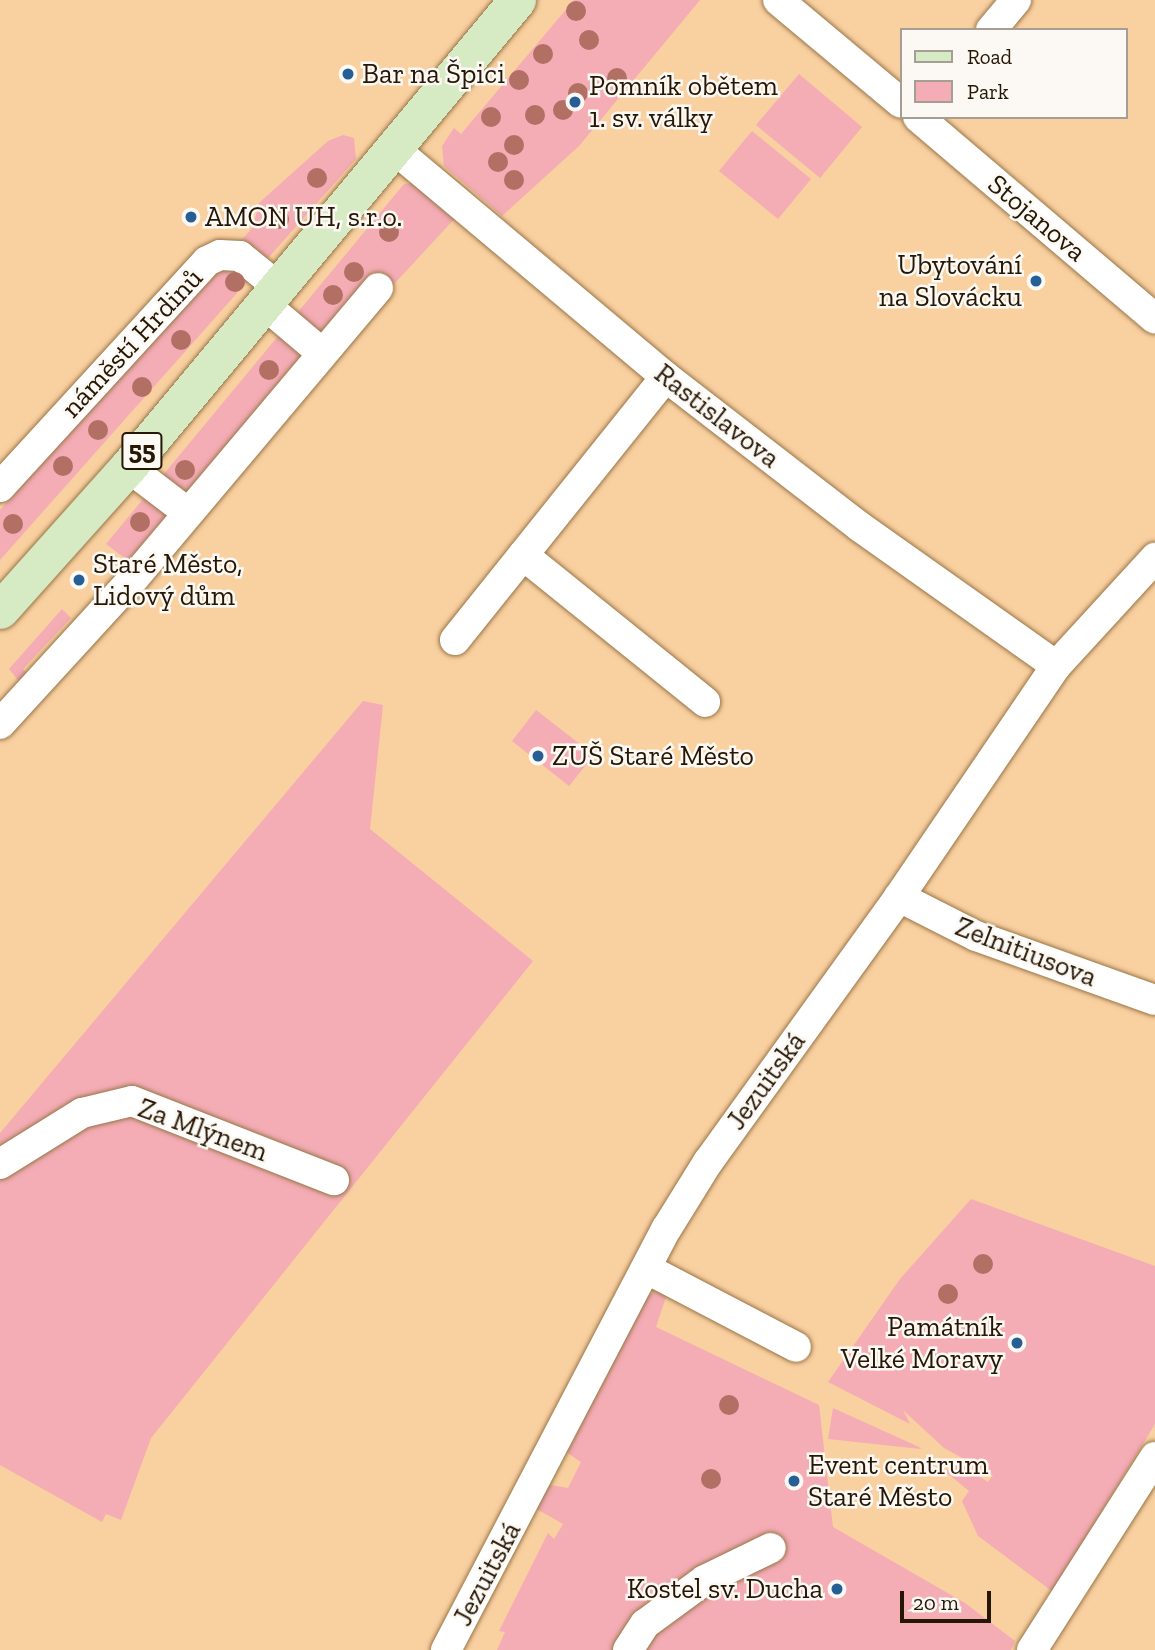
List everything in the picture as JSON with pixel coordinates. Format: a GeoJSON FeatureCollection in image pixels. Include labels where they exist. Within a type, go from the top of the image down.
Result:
{"type":"FeatureCollection","features":[{"type":"Feature","properties":{"kind":"main road","name":"55"},"geometry":{"type":"LineString","coordinates":[[4,599],[128,467],[393,148],[509,3]]}},
{"type":"Feature","properties":{"kind":"street"},"geometry":{"type":"LineString","coordinates":[[778,0],[900,102]]}},
{"type":"Feature","properties":{"kind":"street"},"geometry":{"type":"LineString","coordinates":[[993,28],[1016,0]]}},
{"type":"Feature","properties":{"kind":"street","name":"Stojanova"},"geometry":{"type":"LineString","coordinates":[[921,119],[1155,319]]}},
{"type":"Feature","properties":{"kind":"street","name":"Rastislavova"},"geometry":{"type":"LineString","coordinates":[[393,148],[666,377],[860,527],[1056,666]]}},
{"type":"Feature","properties":{"kind":"street","name":"náměstí Hrdinů"},"geometry":{"type":"LineString","coordinates":[[0,487],[207,261],[220,256],[240,256],[271,296],[322,353]]}},
{"type":"Feature","properties":{"kind":"street"},"geometry":{"type":"LineString","coordinates":[[0,724],[134,578],[378,288]]}},
{"type":"Feature","properties":{"kind":"street"},"geometry":{"type":"LineString","coordinates":[[455,640],[666,377]]}},
{"type":"Feature","properties":{"kind":"street"},"geometry":{"type":"LineString","coordinates":[[128,467],[187,512]]}},
{"type":"Feature","properties":{"kind":"street"},"geometry":{"type":"LineString","coordinates":[[523,555],[705,702]]}},
{"type":"Feature","properties":{"kind":"street","name":"Jezuitská"},"geometry":{"type":"LineString","coordinates":[[446,1650],[647,1269],[708,1162],[899,897],[1056,666],[1155,558]]}},
{"type":"Feature","properties":{"kind":"street","name":"Zelnitiusova"},"geometry":{"type":"LineString","coordinates":[[899,897],[976,936],[1155,1000]]}},
{"type":"Feature","properties":{"kind":"street","name":"Za Mlýnem"},"geometry":{"type":"LineString","coordinates":[[0,1164],[82,1113],[132,1101],[334,1180]]}},
{"type":"Feature","properties":{"kind":"street"},"geometry":{"type":"LineString","coordinates":[[647,1269],[796,1348]]}},
{"type":"Feature","properties":{"kind":"street"},"geometry":{"type":"LineString","coordinates":[[1021,1648],[1155,1457]]}},
{"type":"Feature","properties":{"kind":"street"},"geometry":{"type":"LineString","coordinates":[[628,1650],[645,1624],[705,1580],[771,1548]]}},
{"type":"Feature","properties":{"kind":"green space"},"geometry":{"type":"Polygon","coordinates":[[[574,0],[700,0],[579,146],[502,216],[444,166],[442,146],[454,128],[461,134],[574,0]]]}},
{"type":"Feature","properties":{"kind":"green space"},"geometry":{"type":"Polygon","coordinates":[[[799,74],[862,127],[820,178],[756,125],[799,74]]]}},
{"type":"Feature","properties":{"kind":"green space"},"geometry":{"type":"Polygon","coordinates":[[[752,131],[811,179],[778,219],[719,171],[752,131]]]}},
{"type":"Feature","properties":{"kind":"green space"},"geometry":{"type":"Polygon","coordinates":[[[343,135],[354,138],[356,159],[0,560],[0,510],[253,227],[259,203],[328,141],[343,135]]]}},
{"type":"Feature","properties":{"kind":"green space"},"geometry":{"type":"Polygon","coordinates":[[[415,183],[458,215],[134,565],[106,544],[404,184],[415,183]]]}},
{"type":"Feature","properties":{"kind":"green space"},"geometry":{"type":"Polygon","coordinates":[[[62,609],[71,618],[23,669],[32,678],[22,685],[9,669],[62,609]]]}},
{"type":"Feature","properties":{"kind":"green space"},"geometry":{"type":"Polygon","coordinates":[[[363,701],[383,705],[370,829],[533,961],[151,1438],[121,1520],[106,1514],[102,1522],[0,1465],[0,1133],[363,701]]]}},
{"type":"Feature","properties":{"kind":"green space"},"geometry":{"type":"Polygon","coordinates":[[[536,710],[594,755],[569,786],[512,741],[536,710]]]}},
{"type":"Feature","properties":{"kind":"green space"},"geometry":{"type":"Polygon","coordinates":[[[971,1199],[1155,1266],[1155,1424],[1053,1592],[978,1536],[962,1501],[969,1491],[946,1472],[954,1460],[988,1482],[993,1475],[944,1448],[903,1410],[910,1424],[828,1382],[900,1279],[971,1199]]]}},
{"type":"Feature","properties":{"kind":"green space"},"geometry":{"type":"Polygon","coordinates":[[[656,1291],[667,1294],[656,1327],[819,1405],[833,1527],[965,1603],[1015,1641],[1011,1650],[497,1650],[505,1632],[499,1631],[548,1533],[554,1539],[563,1524],[535,1508],[550,1485],[568,1488],[581,1462],[566,1452],[645,1298],[656,1291]]]}},
{"type":"Feature","properties":{"kind":"green space"},"geometry":{"type":"Polygon","coordinates":[[[833,1408],[919,1447],[921,1449],[828,1439],[833,1408]]]}},
{"type":"Feature","properties":{"kind":"place","name":"Bar na Špici"},"geometry":{"type":"Point","coordinates":[348,74]}},
{"type":"Feature","properties":{"kind":"place","name":"Pomník obětem 1. sv. války"},"geometry":{"type":"Point","coordinates":[575,102]}},
{"type":"Feature","properties":{"kind":"place","name":"AMON UH, s.r.o."},"geometry":{"type":"Point","coordinates":[191,217]}},
{"type":"Feature","properties":{"kind":"place","name":"Ubytování na Slovácku"},"geometry":{"type":"Point","coordinates":[1036,281]}},
{"type":"Feature","properties":{"kind":"place","name":"Staré Město, Lidový dům"},"geometry":{"type":"Point","coordinates":[79,580]}},
{"type":"Feature","properties":{"kind":"place","name":"ZUŠ Staré Město"},"geometry":{"type":"Point","coordinates":[538,756]}},
{"type":"Feature","properties":{"kind":"place","name":"Památník Velké Moravy"},"geometry":{"type":"Point","coordinates":[1017,1343]}},
{"type":"Feature","properties":{"kind":"place","name":"Event centrum Staré Město"},"geometry":{"type":"Point","coordinates":[794,1481]}},
{"type":"Feature","properties":{"kind":"place","name":"Kostel sv. Ducha"},"geometry":{"type":"Point","coordinates":[837,1589]}}]}
